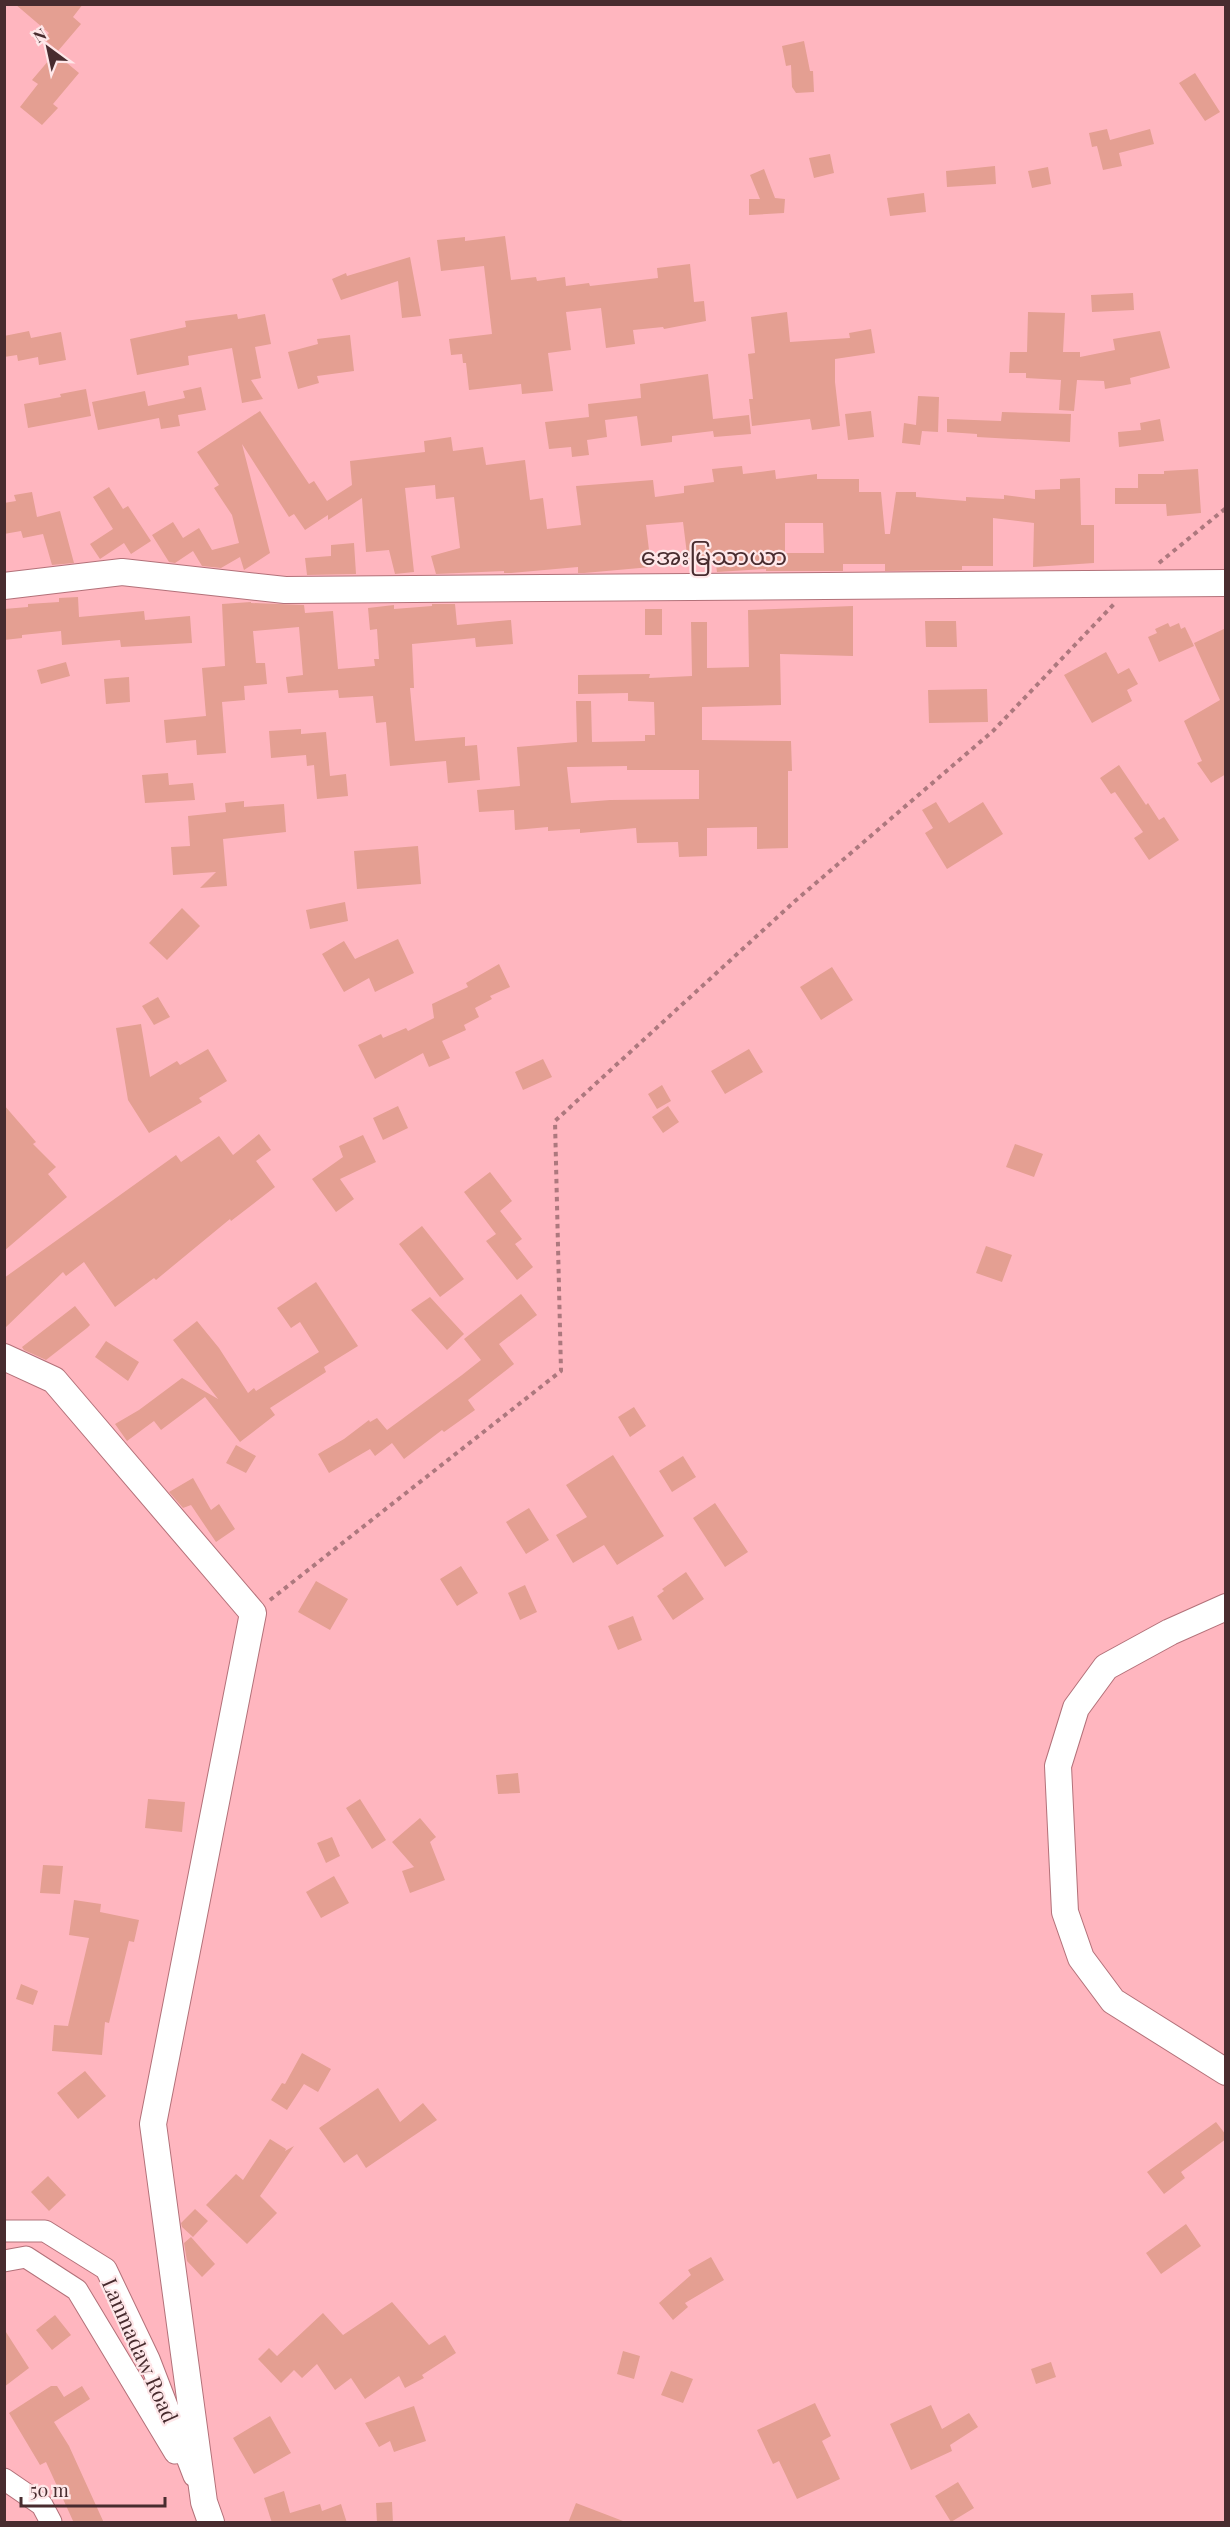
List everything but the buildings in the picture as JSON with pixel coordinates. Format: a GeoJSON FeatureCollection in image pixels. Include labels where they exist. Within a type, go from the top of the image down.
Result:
{"type":"FeatureCollection","features":[{"type":"Feature","properties":{"kind":"street"},"geometry":{"type":"LineString","coordinates":[[4,586],[122,572],[285,590],[1226,583]]}},
{"type":"Feature","properties":{"kind":"street"},"geometry":{"type":"LineString","coordinates":[[4,1357],[54,1380],[253,1613],[153,2124],[208,2512]]}},
{"type":"Feature","properties":{"kind":"street"},"geometry":{"type":"LineString","coordinates":[[1226,1607],[1170,1632],[1106,1667],[1076,1708],[1058,1766],[1065,1912],[1081,1958],[1113,2001],[1226,2072]]}},
{"type":"Feature","properties":{"kind":"street","name":"Lanmadaw Road"},"geometry":{"type":"LineString","coordinates":[[4,2231],[45,2231],[106,2269],[149,2359],[208,2512]]}},
{"type":"Feature","properties":{"kind":"street","name":"Lanmadaw Road"},"geometry":{"type":"LineString","coordinates":[[4,2261],[26,2257],[77,2290],[208,2512],[223,2523]]}},
{"type":"Feature","properties":{"kind":"street"},"geometry":{"type":"LineString","coordinates":[[4,2479],[42,2505],[51,2523]]}},
{"type":"Feature","properties":{"kind":"path"},"geometry":{"type":"LineString","coordinates":[[253,1613],[561,1371],[555,1121],[795,901],[993,731],[1135,582],[1226,508]]}},
{"type":"Feature","properties":{"kind":"district","name":"အေးမြသာယာ"},"geometry":{"type":"Point","coordinates":[714,555]}}]}
